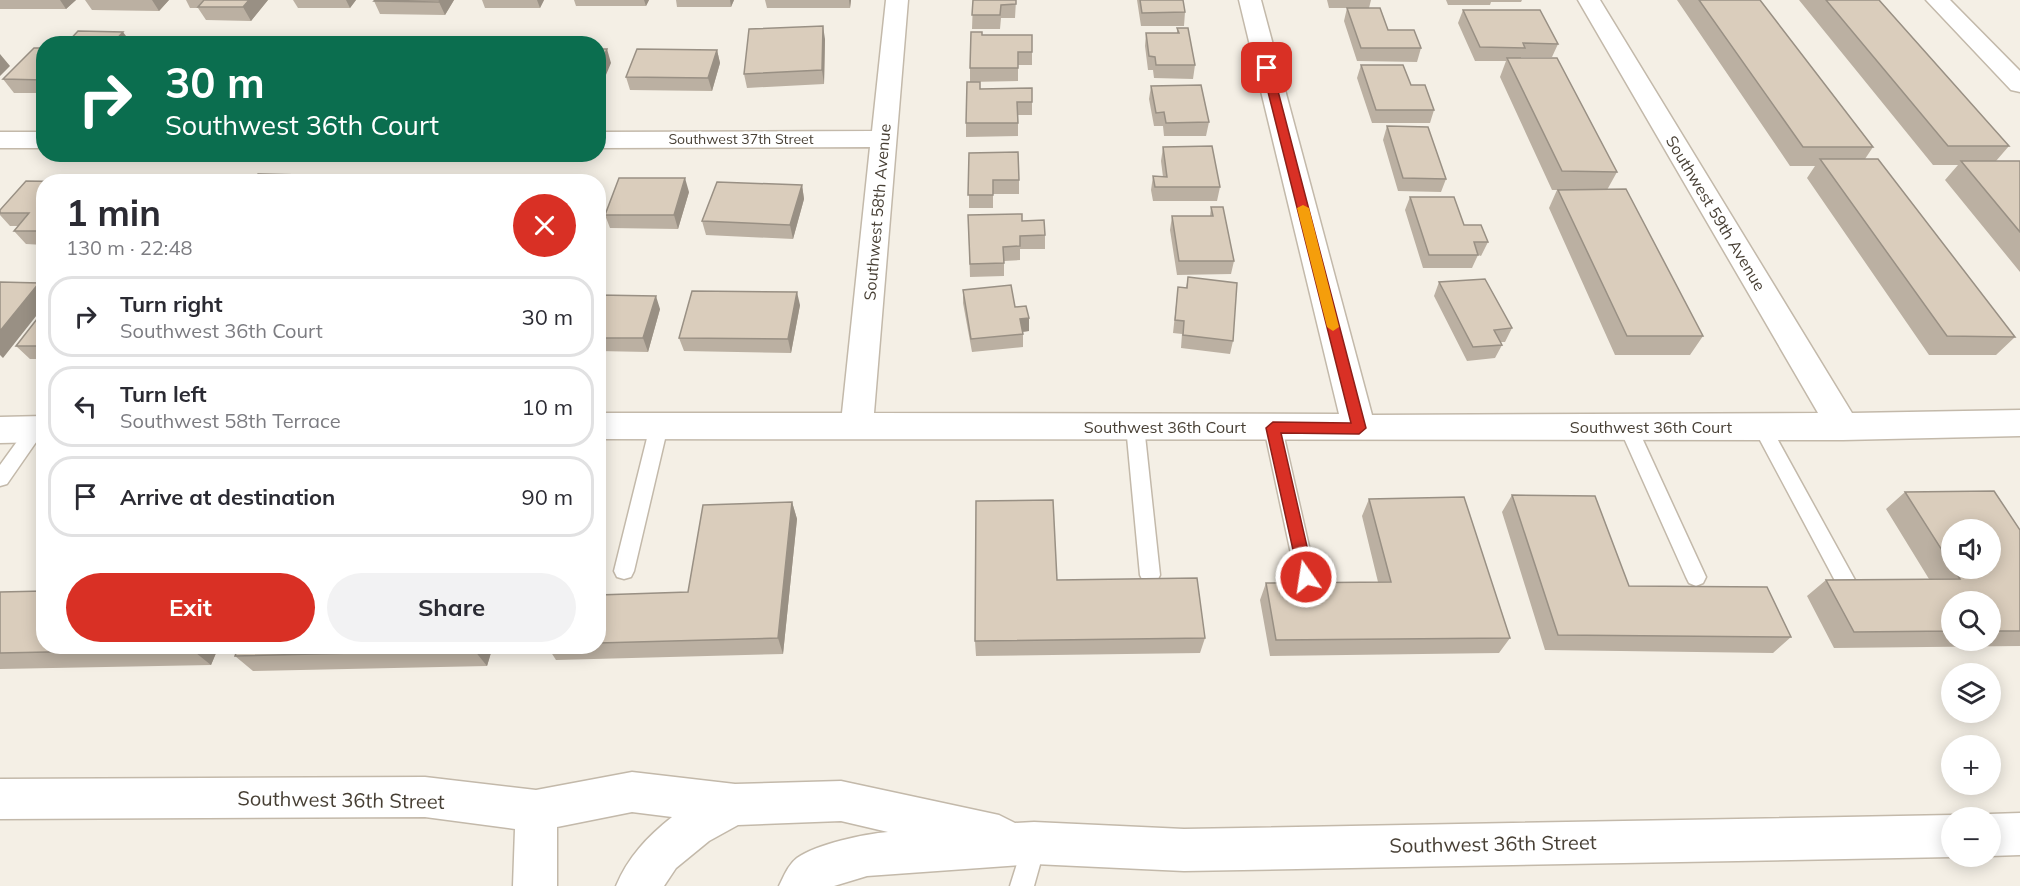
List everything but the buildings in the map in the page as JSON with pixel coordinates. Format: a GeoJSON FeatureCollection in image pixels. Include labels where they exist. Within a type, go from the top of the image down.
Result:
{"type":"FeatureCollection","features":[{"type":"Feature","properties":{"kind":"street","name":"Southwest 58th Avenue"},"geometry":{"type":"LineString","coordinates":[[857,424],[897,0]]}},
{"type":"Feature","properties":{"kind":"street"},"geometry":{"type":"LineString","coordinates":[[1250,0],[1359,428]]}},
{"type":"Feature","properties":{"kind":"street","name":"Southwest 59th Avenue"},"geometry":{"type":"LineString","coordinates":[[1589,0],[1843,427]]}},
{"type":"Feature","properties":{"kind":"street"},"geometry":{"type":"LineString","coordinates":[[1937,0],[2020,85]]}},
{"type":"Feature","properties":{"kind":"street","name":"Southwest 37th Street"},"geometry":{"type":"LineString","coordinates":[[606,140],[884,139]]}},
{"type":"Feature","properties":{"kind":"street"},"geometry":{"type":"LineString","coordinates":[[0,140],[36,140]]}},
{"type":"Feature","properties":{"kind":"street","name":"Southwest 36th Court"},"geometry":{"type":"LineString","coordinates":[[606,426],[857,424],[1273,428],[2016,429]]}},
{"type":"Feature","properties":{"kind":"street"},"geometry":{"type":"LineString","coordinates":[[0,430],[36,429]]}},
{"type":"Feature","properties":{"kind":"street","name":"Southwest 36th Street"},"geometry":{"type":"LineString","coordinates":[[0,799],[425,797],[536,812],[632,792],[735,805],[841,801],[1034,843]]}},
{"type":"Feature","properties":{"kind":"street"},"geometry":{"type":"LineString","coordinates":[[638,886],[661,853],[694,826],[735,805]]}},
{"type":"Feature","properties":{"kind":"street"},"geometry":{"type":"LineString","coordinates":[[535,886],[536,812]]}},
{"type":"Feature","properties":{"kind":"street"},"geometry":{"type":"LineString","coordinates":[[2001,835],[2020,834]]}},
{"type":"Feature","properties":{"kind":"street","name":"Southwest 36th Street"},"geometry":{"type":"LineString","coordinates":[[801,886],[813,873],[837,863],[867,855],[1034,843],[1184,850],[1941,836]]}},
{"type":"Feature","properties":{"kind":"lane"},"geometry":{"type":"LineString","coordinates":[[624,571],[659,426]]}},
{"type":"Feature","properties":{"kind":"lane"},"geometry":{"type":"LineString","coordinates":[[1135,426],[1150,575]]}},
{"type":"Feature","properties":{"kind":"lane"},"geometry":{"type":"LineString","coordinates":[[1628,427],[1696,578]]}},
{"type":"Feature","properties":{"kind":"lane"},"geometry":{"type":"LineString","coordinates":[[1762,427],[1848,586]]}},
{"type":"Feature","properties":{"kind":"lane"},"geometry":{"type":"LineString","coordinates":[[1273,428],[1306,577]]}},
{"type":"Feature","properties":{"kind":"lane"},"geometry":{"type":"LineString","coordinates":[[0,479],[36,433]]}},
{"type":"Feature","properties":{"kind":"lane"},"geometry":{"type":"LineString","coordinates":[[1022,886],[1034,843]]}},
{"type":"Feature","properties":{"kind":"slow traffic"},"geometry":{"type":"LineString","coordinates":[[1303,208],[1333,327]]}},
{"type":"Feature","properties":{"kind":"route"},"geometry":{"type":"LineString","coordinates":[[1267,68],[1359,428],[1273,428],[1306,577]]}}]}
